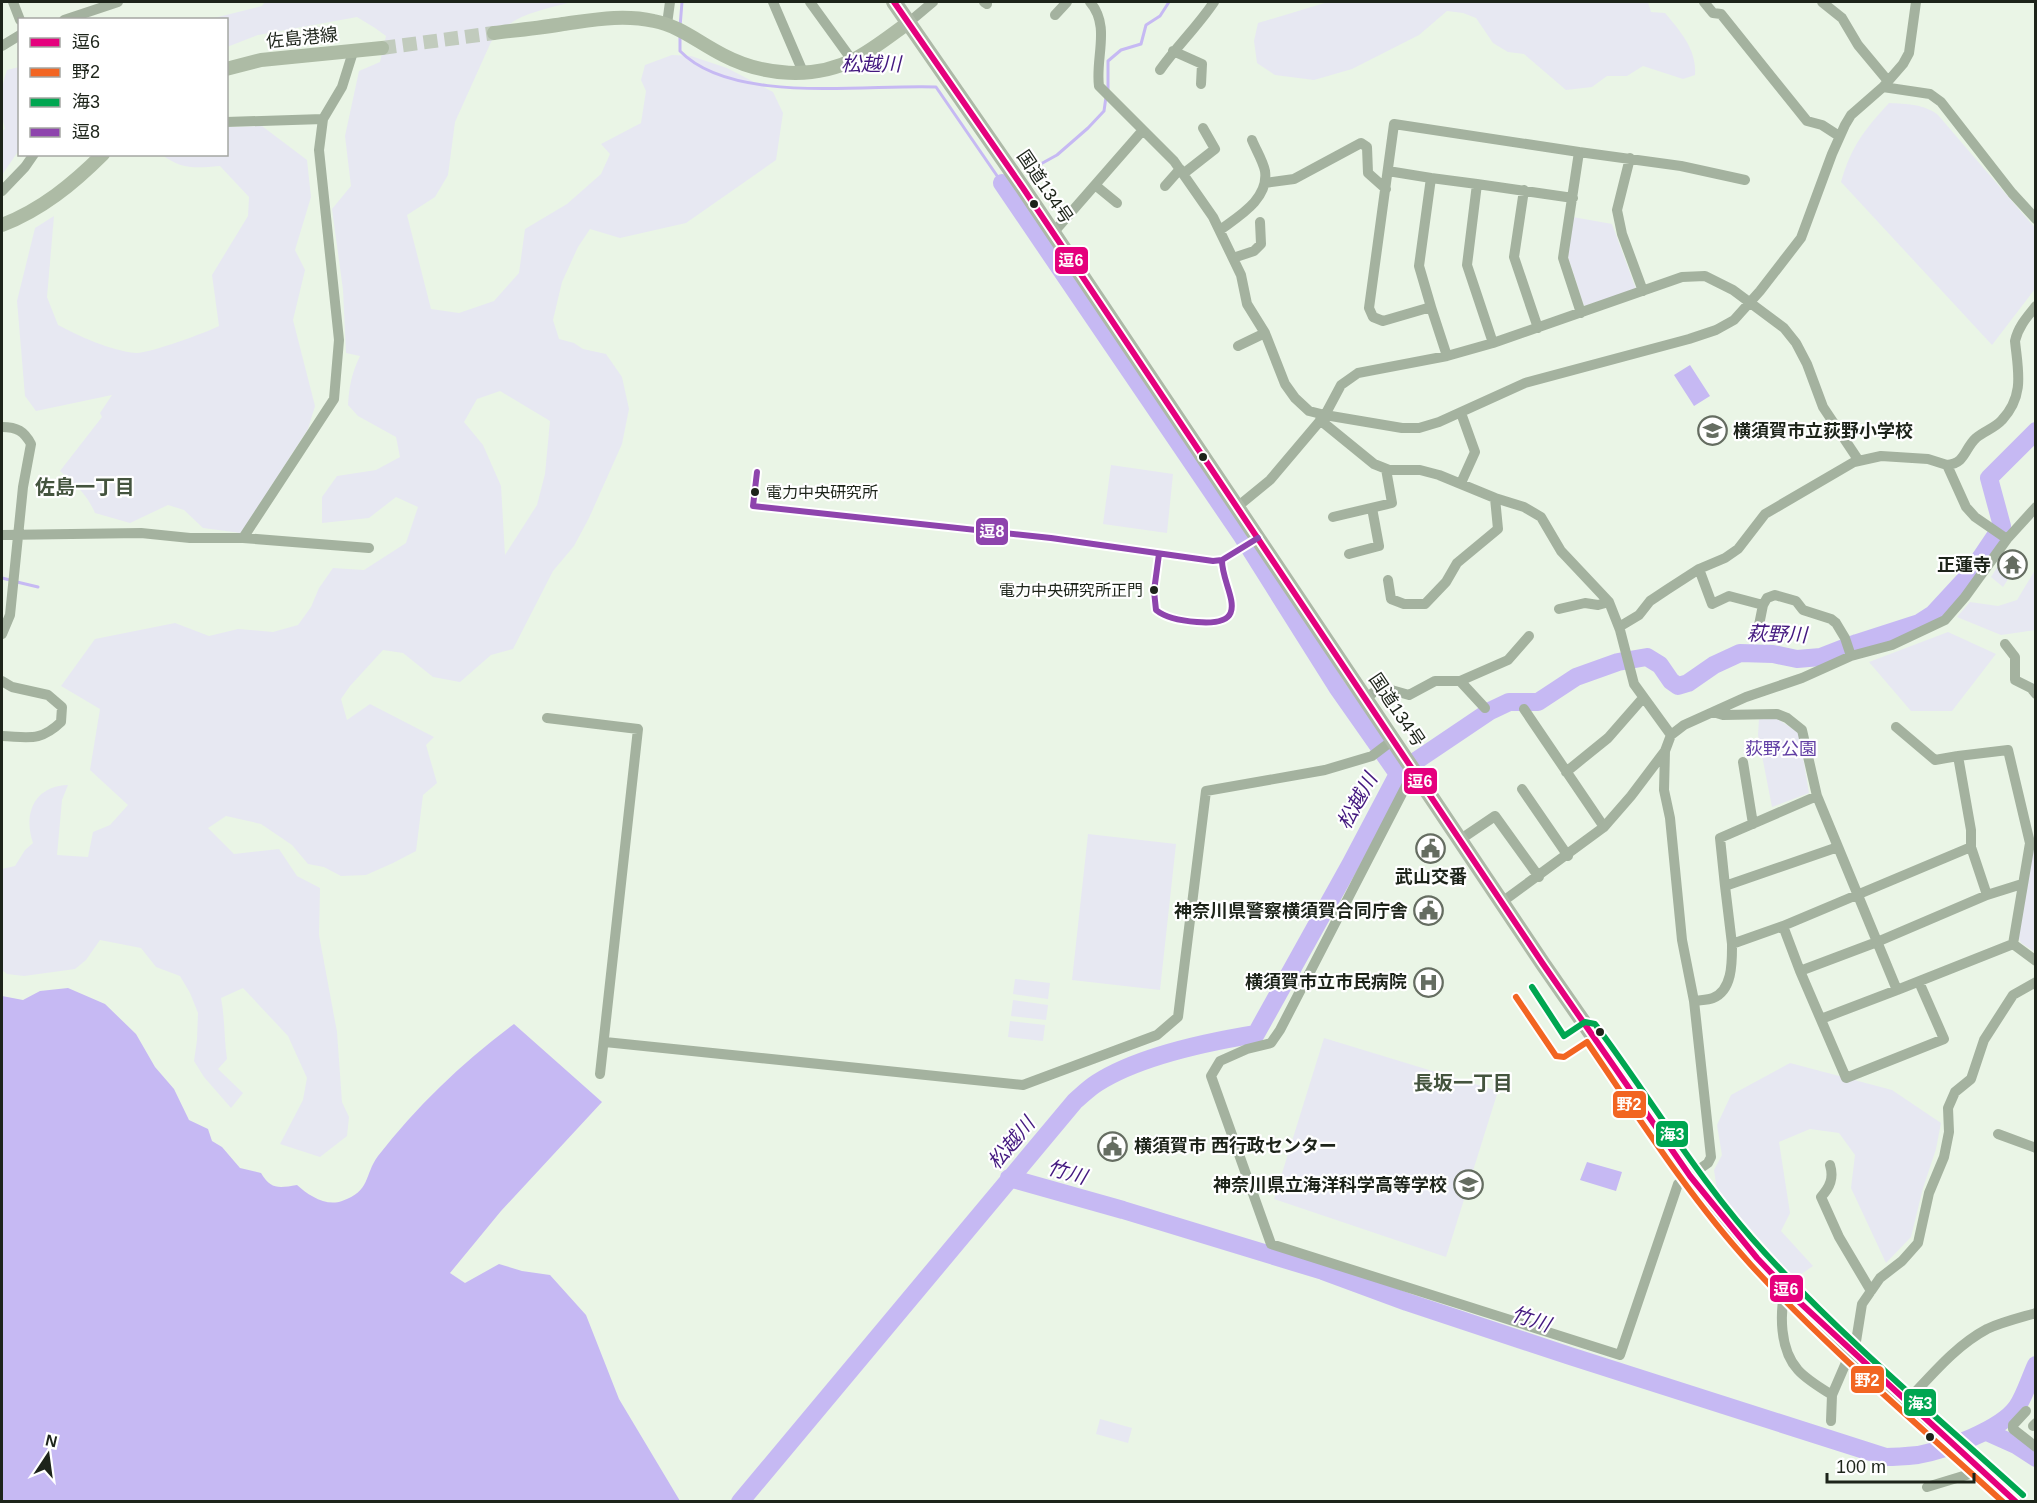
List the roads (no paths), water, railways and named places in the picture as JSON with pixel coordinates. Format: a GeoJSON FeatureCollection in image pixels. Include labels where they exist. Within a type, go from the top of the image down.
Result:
{"type":"FeatureCollection","features":[{"type":"Feature","properties":{"kind":"highway","name":"国道134号"},"geometry":{"type":"LineString","coordinates":[[894,2],[1053,233],[1502,902],[1690,1176],[1757,1258],[1785,1288],[2017,1502]]}},
{"type":"Feature","properties":{"kind":"main road"},"geometry":{"type":"LineString","coordinates":[[495,33],[600,18],[630,18],[669,24],[722,55],[766,71],[784,73],[830,68],[852,60],[908,23]]}},
{"type":"Feature","properties":{"kind":"main road","name":"佐島港線"},"geometry":{"type":"LineString","coordinates":[[228,68],[261,60],[382,48]]}},
{"type":"Feature","properties":{"kind":"main road"},"geometry":{"type":"LineString","coordinates":[[2,225],[34,211],[77,180],[101,156]]}},
{"type":"Feature","properties":{"kind":"street"},"geometry":{"type":"LineString","coordinates":[[13,2],[19,18]]}},
{"type":"Feature","properties":{"kind":"street"},"geometry":{"type":"LineString","coordinates":[[70,18],[118,2]]}},
{"type":"Feature","properties":{"kind":"street"},"geometry":{"type":"LineString","coordinates":[[669,24],[670,2]]}},
{"type":"Feature","properties":{"kind":"street"},"geometry":{"type":"LineString","coordinates":[[773,2],[802,72]]}},
{"type":"Feature","properties":{"kind":"street"},"geometry":{"type":"LineString","coordinates":[[810,2],[852,60]]}},
{"type":"Feature","properties":{"kind":"street"},"geometry":{"type":"LineString","coordinates":[[908,23],[933,2]]}},
{"type":"Feature","properties":{"kind":"street"},"geometry":{"type":"LineString","coordinates":[[1055,15],[1067,2]]}},
{"type":"Feature","properties":{"kind":"street"},"geometry":{"type":"LineString","coordinates":[[1090,2],[1096,8],[1101,28],[1102,46],[1097,72],[1099,86],[1174,161],[1220,230],[1241,275],[1247,304],[1265,333],[1285,384],[1295,398],[1310,411],[1322,417],[1374,464],[1386,469],[1420,470],[1461,483],[1495,498],[1524,507],[1541,517],[1561,551],[1609,602],[1619,627],[1635,684],[1671,735]]}},
{"type":"Feature","properties":{"kind":"street"},"geometry":{"type":"LineString","coordinates":[[1160,70],[1214,2]]}},
{"type":"Feature","properties":{"kind":"street"},"geometry":{"type":"LineString","coordinates":[[1704,2],[1713,13],[1721,14],[1807,122],[1822,125],[1839,136]]}},
{"type":"Feature","properties":{"kind":"street"},"geometry":{"type":"LineString","coordinates":[[1822,2],[1842,18],[1885,84],[1930,94],[1941,102],[2012,194],[2034,212]]}},
{"type":"Feature","properties":{"kind":"street"},"geometry":{"type":"LineString","coordinates":[[1322,417],[1402,428],[1419,428],[1461,413],[1525,383],[1716,330],[1734,320],[1801,238],[1839,136],[1851,116],[1903,64],[1909,53],[1916,2]]}},
{"type":"Feature","properties":{"kind":"street"},"geometry":{"type":"LineString","coordinates":[[2,46],[18,36]]}},
{"type":"Feature","properties":{"kind":"street"},"geometry":{"type":"LineString","coordinates":[[243,538],[334,399],[339,340],[319,150],[323,119],[342,87],[353,51]]}},
{"type":"Feature","properties":{"kind":"street"},"geometry":{"type":"LineString","coordinates":[[1173,51],[1202,64],[1202,84]]}},
{"type":"Feature","properties":{"kind":"street"},"geometry":{"type":"LineString","coordinates":[[228,122],[323,119]]}},
{"type":"Feature","properties":{"kind":"street"},"geometry":{"type":"LineString","coordinates":[[1431,307],[1383,321],[1373,317],[1369,308],[1394,124],[1681,166],[1745,180]]}},
{"type":"Feature","properties":{"kind":"street"},"geometry":{"type":"LineString","coordinates":[[1165,186],[1215,149],[1203,128]]}},
{"type":"Feature","properties":{"kind":"street"},"geometry":{"type":"LineString","coordinates":[[1053,233],[1143,130]]}},
{"type":"Feature","properties":{"kind":"street"},"geometry":{"type":"LineString","coordinates":[[1220,230],[1256,200],[1265,183],[1264,169],[1252,140]]}},
{"type":"Feature","properties":{"kind":"street"},"geometry":{"type":"LineString","coordinates":[[1265,183],[1294,179],[1361,143],[1367,147],[1368,173],[1386,189]]}},
{"type":"Feature","properties":{"kind":"street"},"geometry":{"type":"LineString","coordinates":[[1579,152],[1563,258],[1581,313]]}},
{"type":"Feature","properties":{"kind":"street"},"geometry":{"type":"LineString","coordinates":[[2,191],[33,156]]}},
{"type":"Feature","properties":{"kind":"street"},"geometry":{"type":"LineString","coordinates":[[1630,158],[1617,210],[1622,234],[1643,291]]}},
{"type":"Feature","properties":{"kind":"street"},"geometry":{"type":"LineString","coordinates":[[1388,171],[1573,198]]}},
{"type":"Feature","properties":{"kind":"street"},"geometry":{"type":"LineString","coordinates":[[1431,178],[1419,266],[1447,356]]}},
{"type":"Feature","properties":{"kind":"street"},"geometry":{"type":"LineString","coordinates":[[1477,184],[1467,265],[1493,343]]}},
{"type":"Feature","properties":{"kind":"street"},"geometry":{"type":"LineString","coordinates":[[1095,185],[1116,203]]}},
{"type":"Feature","properties":{"kind":"street"},"geometry":{"type":"LineString","coordinates":[[1524,190],[1514,257],[1538,328]]}},
{"type":"Feature","properties":{"kind":"street"},"geometry":{"type":"LineString","coordinates":[[1233,258],[1254,251],[1261,244],[1260,222]]}},
{"type":"Feature","properties":{"kind":"street"},"geometry":{"type":"LineString","coordinates":[[1238,507],[1270,480],[1322,417],[1341,385],[1358,373],[1447,356],[1493,343],[1682,277],[1706,276],[1733,290],[1784,328],[1796,343],[1807,364],[1823,407],[1859,461]]}},
{"type":"Feature","properties":{"kind":"street"},"geometry":{"type":"LineString","coordinates":[[1619,627],[1639,615],[1650,601],[1699,569],[1725,558],[1738,549],[1765,514],[1854,462],[1881,456],[1928,459],[1947,465],[1963,460],[1974,440],[2002,421],[2014,403],[2020,385],[2016,335],[2036,306]]}},
{"type":"Feature","properties":{"kind":"street"},"geometry":{"type":"LineString","coordinates":[[1238,346],[1265,333]]}},
{"type":"Feature","properties":{"kind":"street"},"geometry":{"type":"LineString","coordinates":[[1461,413],[1475,452],[1461,483]]}},
{"type":"Feature","properties":{"kind":"street"},"geometry":{"type":"LineString","coordinates":[[2,427],[15,428],[25,433],[31,444],[23,488],[10,615],[2,634]]}},
{"type":"Feature","properties":{"kind":"street"},"geometry":{"type":"LineString","coordinates":[[1947,465],[1966,507],[2007,539]]}},
{"type":"Feature","properties":{"kind":"street"},"geometry":{"type":"LineString","coordinates":[[1333,517],[1392,503],[1386,469]]}},
{"type":"Feature","properties":{"kind":"street"},"geometry":{"type":"LineString","coordinates":[[1389,580],[1391,599],[1404,604],[1425,604],[1446,582],[1457,563],[1498,529],[1495,498]]}},
{"type":"Feature","properties":{"kind":"street"},"geometry":{"type":"LineString","coordinates":[[1502,902],[1568,856],[1604,827],[1665,751],[1671,735],[1684,724],[1746,697],[1802,678],[1850,653],[1892,645],[1945,620],[1965,597],[2007,539],[2036,507]]}},
{"type":"Feature","properties":{"kind":"street"},"geometry":{"type":"LineString","coordinates":[[1349,554],[1379,546],[1372,508]]}},
{"type":"Feature","properties":{"kind":"street"},"geometry":{"type":"LineString","coordinates":[[2,535],[141,533],[369,548]]}},
{"type":"Feature","properties":{"kind":"street"},"geometry":{"type":"LineString","coordinates":[[1699,569],[1712,604],[1730,596],[1762,605]]}},
{"type":"Feature","properties":{"kind":"street"},"geometry":{"type":"LineString","coordinates":[[1758,630],[1762,605],[1767,598],[1775,595],[1796,601],[1803,610],[1836,623],[1845,638],[1850,653]]}},
{"type":"Feature","properties":{"kind":"street"},"geometry":{"type":"LineString","coordinates":[[1559,609],[1585,603],[1598,605],[1609,602]]}},
{"type":"Feature","properties":{"kind":"street"},"geometry":{"type":"LineString","coordinates":[[1366,698],[1381,687],[1409,695],[1435,681],[1460,681],[1508,660],[1528,636]]}},
{"type":"Feature","properties":{"kind":"street"},"geometry":{"type":"LineString","coordinates":[[2005,644],[2015,657],[2016,680],[2031,688],[2036,694]]}},
{"type":"Feature","properties":{"kind":"street"},"geometry":{"type":"LineString","coordinates":[[2,681],[12,687],[48,695],[62,707],[61,722],[48,734],[32,737],[2,736]]}},
{"type":"Feature","properties":{"kind":"street"},"geometry":{"type":"LineString","coordinates":[[1460,681],[1485,708]]}},
{"type":"Feature","properties":{"kind":"street"},"geometry":{"type":"LineString","coordinates":[[1566,772],[1608,738],[1643,698]]}},
{"type":"Feature","properties":{"kind":"street"},"geometry":{"type":"LineString","coordinates":[[1524,709],[1604,827]]}},
{"type":"Feature","properties":{"kind":"street"},"geometry":{"type":"LineString","coordinates":[[1713,711],[1723,715],[1777,714],[1787,718],[1802,730],[1817,796],[1898,990]]}},
{"type":"Feature","properties":{"kind":"street"},"geometry":{"type":"LineString","coordinates":[[547,718],[638,729],[600,1074]]}},
{"type":"Feature","properties":{"kind":"street"},"geometry":{"type":"LineString","coordinates":[[1896,727],[1935,760],[2008,750],[2030,843],[2013,944]]}},
{"type":"Feature","properties":{"kind":"street"},"geometry":{"type":"LineString","coordinates":[[605,1042],[1023,1085],[1157,1035],[1178,1017],[1206,791],[1325,770],[1372,756],[1393,740]]}},
{"type":"Feature","properties":{"kind":"street"},"geometry":{"type":"LineString","coordinates":[[1413,768],[1407,784],[1280,1030],[1271,1043],[1247,1049],[1220,1061],[1211,1076],[1271,1244],[1620,1355],[1678,1184],[1708,1163],[1711,1158],[1694,1001],[1682,940],[1670,818],[1664,790],[1665,751]]}},
{"type":"Feature","properties":{"kind":"street"},"geometry":{"type":"LineString","coordinates":[[1958,756],[1971,830],[1971,848],[1988,895]]}},
{"type":"Feature","properties":{"kind":"street"},"geometry":{"type":"LineString","coordinates":[[1743,762],[1753,824]]}},
{"type":"Feature","properties":{"kind":"street"},"geometry":{"type":"LineString","coordinates":[[1522,789],[1568,856]]}},
{"type":"Feature","properties":{"kind":"street"},"geometry":{"type":"LineString","coordinates":[[1694,1001],[1715,997],[1723,990],[1731,975],[1732,944],[1720,838],[1817,796]]}},
{"type":"Feature","properties":{"kind":"street"},"geometry":{"type":"LineString","coordinates":[[1461,839],[1495,816],[1539,877]]}},
{"type":"Feature","properties":{"kind":"street"},"geometry":{"type":"LineString","coordinates":[[1725,886],[1838,847]]}},
{"type":"Feature","properties":{"kind":"street"},"geometry":{"type":"LineString","coordinates":[[1732,944],[1783,926],[1971,848]]}},
{"type":"Feature","properties":{"kind":"street"},"geometry":{"type":"LineString","coordinates":[[1800,970],[1877,942],[1988,895],[2022,884]]}},
{"type":"Feature","properties":{"kind":"street"},"geometry":{"type":"LineString","coordinates":[[1783,926],[1846,1078],[1944,1039],[1919,982]]}},
{"type":"Feature","properties":{"kind":"street"},"geometry":{"type":"LineString","coordinates":[[2013,944],[2036,961]]}},
{"type":"Feature","properties":{"kind":"street"},"geometry":{"type":"LineString","coordinates":[[1821,1019],[2013,944]]}},
{"type":"Feature","properties":{"kind":"street"},"geometry":{"type":"LineString","coordinates":[[1831,1421],[1832,1395],[1853,1353],[1862,1304],[1880,1278],[1902,1261],[1918,1243],[1929,1193],[1944,1157],[1948,1132],[1948,1108],[1955,1092],[1971,1079],[1984,1040],[2013,994],[2036,982]]}},
{"type":"Feature","properties":{"kind":"street"},"geometry":{"type":"LineString","coordinates":[[1998,1134],[2036,1148]]}},
{"type":"Feature","properties":{"kind":"street"},"geometry":{"type":"LineString","coordinates":[[1830,1165],[1833,1175],[1829,1187],[1821,1197],[1839,1237],[1870,1291]]}},
{"type":"Feature","properties":{"kind":"street"},"geometry":{"type":"LineString","coordinates":[[1785,1288],[1782,1306],[1786,1347],[1796,1368],[1832,1395]]}},
{"type":"Feature","properties":{"kind":"street"},"geometry":{"type":"LineString","coordinates":[[1907,1401],[1941,1364],[1973,1338],[2003,1323],[2036,1313]]}},
{"type":"Feature","properties":{"kind":"street"},"geometry":{"type":"LineString","coordinates":[[2026,1411],[2013,1425],[2013,1429],[2036,1447]]}},
{"type":"Feature","properties":{"kind":"street"},"geometry":{"type":"LineString","coordinates":[[1927,1487],[1983,1470]]}},
{"type":"Feature","properties":{"kind":"waterway","name":"松越川"},"geometry":{"type":"LineString","coordinates":[[680,27],[682,2]]}},
{"type":"Feature","properties":{"kind":"waterway"},"geometry":{"type":"LineString","coordinates":[[1108,90],[1108,61],[1121,50],[1141,44],[1146,25],[1160,16],[1169,2]]}},
{"type":"Feature","properties":{"kind":"waterway","name":"松越川"},"geometry":{"type":"LineString","coordinates":[[680,36],[680,51],[703,68],[732,79],[801,88],[936,87],[1002,183],[1006,181]]}},
{"type":"Feature","properties":{"kind":"waterway"},"geometry":{"type":"LineString","coordinates":[[1028,171],[1057,155],[1088,128],[1104,111],[1106,97]]}},
{"type":"Feature","properties":{"kind":"waterway","name":"松越川"},"geometry":{"type":"LineString","coordinates":[[740,1502],[1075,1101],[1088,1089],[1114,1073],[1174,1051],[1256,1034],[1398,774],[1337,687],[1242,536],[1002,183]]}},
{"type":"Feature","properties":{"kind":"waterway","name":"萩野川"},"geometry":{"type":"LineString","coordinates":[[1398,773],[1490,711],[1509,702],[1538,702],[1576,677],[1618,662],[1647,657],[1660,665],[1671,681],[1678,686],[1688,683],[1714,665],[1740,653],[1773,654],[1797,659],[1821,657],[1919,623],[1933,614],[1969,575],[2002,526],[1989,478],[2036,431]]}},
{"type":"Feature","properties":{"kind":"waterway"},"geometry":{"type":"LineString","coordinates":[[2,578],[10,580]]}},
{"type":"Feature","properties":{"kind":"waterway"},"geometry":{"type":"LineString","coordinates":[[17,582],[38,587]]}},
{"type":"Feature","properties":{"kind":"waterway","name":"竹川"},"geometry":{"type":"LineString","coordinates":[[1009,1178],[1323,1271],[1407,1302],[1570,1356],[1886,1457],[1918,1455],[1943,1449],[1999,1424],[2017,1407],[2036,1365]]}},
{"type":"Feature","properties":{"kind":"waterway","name":"竹川"},"geometry":{"type":"LineString","coordinates":[[1987,1432],[2016,1445],[2036,1458]]}},
{"type":"Feature","properties":{"kind":"tunnel"},"geometry":{"type":"LineString","coordinates":[[382,48],[494,33]]}},
{"type":"Feature","properties":{"kind":"place","name":"横須賀市立荻野小学校"},"geometry":{"type":"Point","coordinates":[1712,431]}},
{"type":"Feature","properties":{"kind":"place","name":"電力中央研究所"},"geometry":{"type":"Point","coordinates":[755,492]}},
{"type":"Feature","properties":{"kind":"place","name":"正蓮寺"},"geometry":{"type":"Point","coordinates":[2012,565]}},
{"type":"Feature","properties":{"kind":"place","name":"電力中央研究所正門"},"geometry":{"type":"Point","coordinates":[1154,590]}},
{"type":"Feature","properties":{"kind":"place","name":"武山交番"},"geometry":{"type":"Point","coordinates":[1431,848]}},
{"type":"Feature","properties":{"kind":"place","name":"神奈川県警察横須賀合同庁舎"},"geometry":{"type":"Point","coordinates":[1429,911]}},
{"type":"Feature","properties":{"kind":"place","name":"横須賀市立市民病院"},"geometry":{"type":"Point","coordinates":[1428,982]}},
{"type":"Feature","properties":{"kind":"place","name":"横須賀市 西行政センター"},"geometry":{"type":"Point","coordinates":[1113,1146]}},
{"type":"Feature","properties":{"kind":"place","name":"神奈川県立海洋科学高等学校"},"geometry":{"type":"Point","coordinates":[1468,1185]}},
{"type":"Feature","properties":{"kind":"district","name":"佐島一丁目"},"geometry":{"type":"Point","coordinates":[85,487]}},
{"type":"Feature","properties":{"kind":"district","name":"長坂一丁目"},"geometry":{"type":"Point","coordinates":[1463,1083]}},
{"type":"Feature","properties":{"kind":"park label","name":"荻野公園"},"geometry":{"type":"Point","coordinates":[1781,749]}}]}
